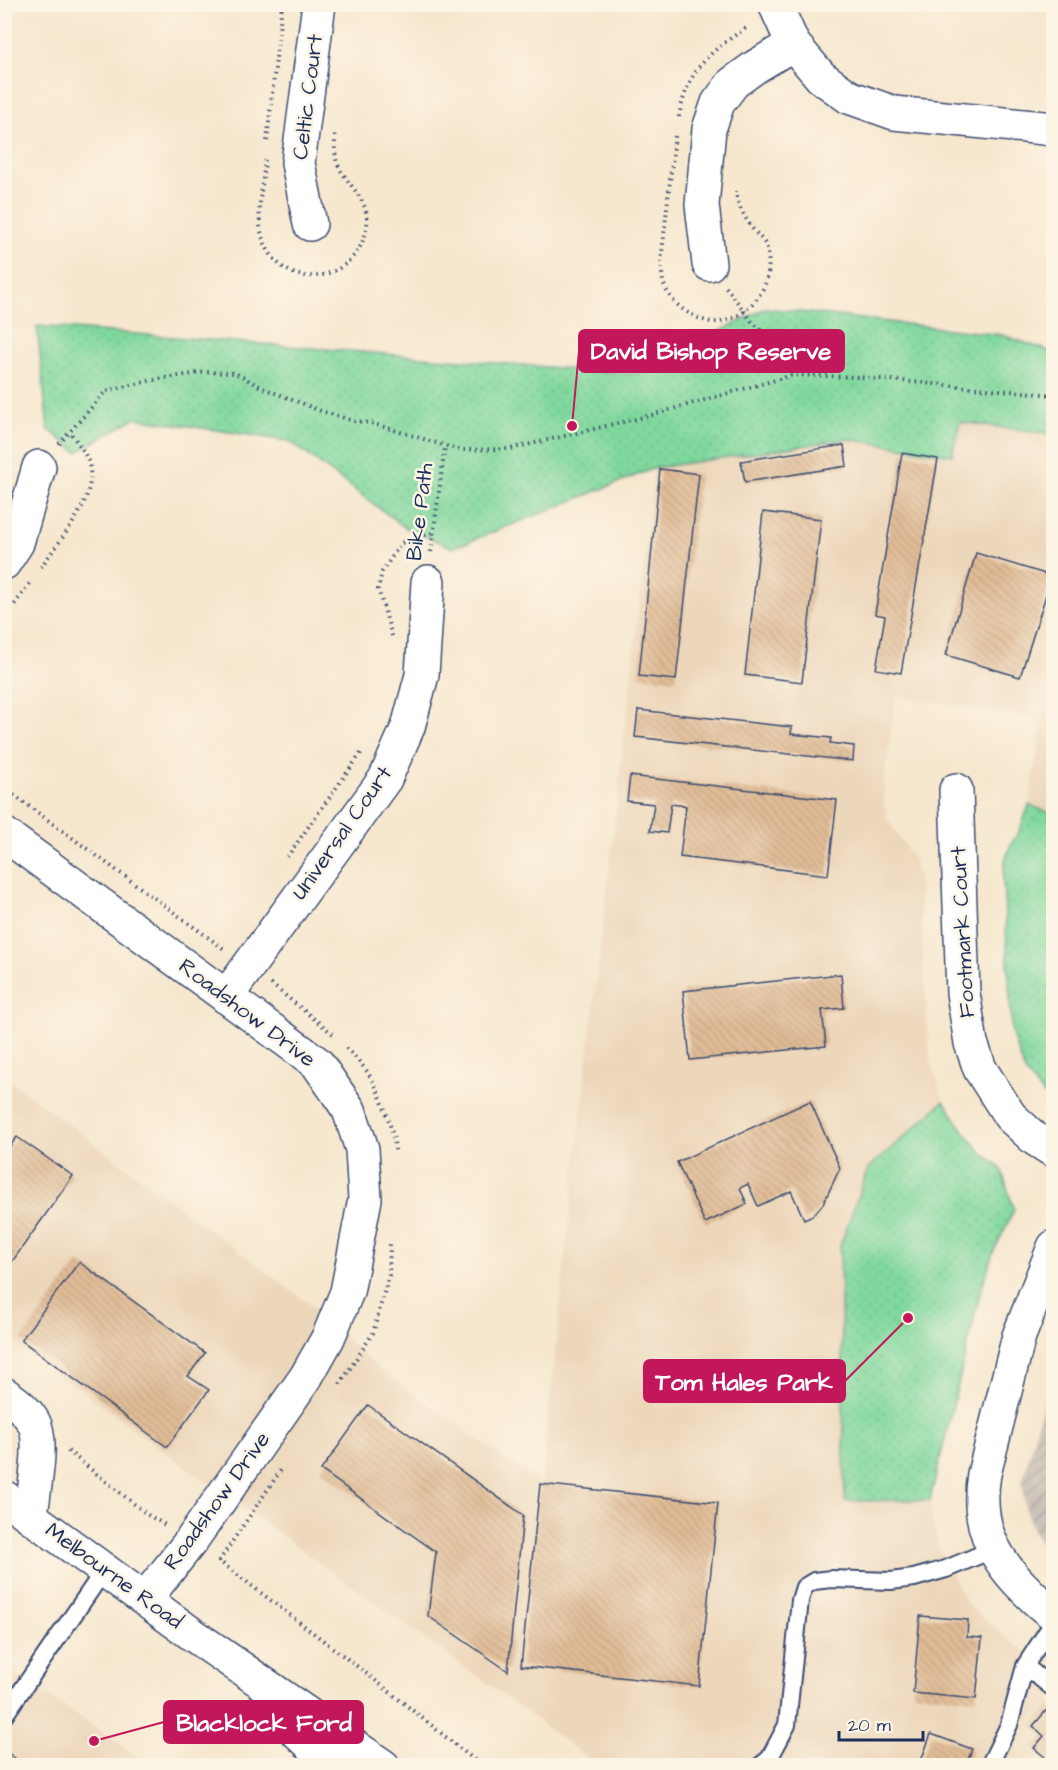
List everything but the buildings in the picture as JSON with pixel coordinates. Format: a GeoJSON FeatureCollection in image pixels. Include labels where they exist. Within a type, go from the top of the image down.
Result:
{"type":"FeatureCollection","features":[{"type":"Feature","properties":{"kind":"street","name":"Celtic Court"},"geometry":{"type":"LineString","coordinates":[[310,224],[298,164],[319,4]]}},
{"type":"Feature","properties":{"kind":"street"},"geometry":{"type":"LineString","coordinates":[[775,4],[793,44],[821,77],[849,97],[894,113],[1053,129]]}},
{"type":"Feature","properties":{"kind":"street"},"geometry":{"type":"LineString","coordinates":[[709,264],[702,205],[709,129],[718,103],[733,83],[793,44]]}},
{"type":"Feature","properties":{"kind":"street"},"geometry":{"type":"LineString","coordinates":[[4,563],[18,543],[39,467]]}},
{"type":"Feature","properties":{"kind":"street","name":"Universal Court"},"geometry":{"type":"LineString","coordinates":[[226,997],[385,779],[408,727],[422,675],[428,582]]}},
{"type":"Feature","properties":{"kind":"street","name":"Footmark Court"},"geometry":{"type":"LineString","coordinates":[[956,790],[963,993],[971,1043],[980,1070],[1010,1116],[1035,1139],[1053,1151]]}},
{"type":"Feature","properties":{"kind":"street","name":"Roadshow Drive"},"geometry":{"type":"LineString","coordinates":[[4,834],[317,1063],[349,1110],[362,1149],[365,1199],[347,1292],[328,1338],[306,1377],[191,1542],[145,1599]]}},
{"type":"Feature","properties":{"kind":"street"},"geometry":{"type":"LineString","coordinates":[[1053,1247],[1018,1336],[981,1494],[982,1517],[999,1560],[1018,1582],[1053,1614]]}},
{"type":"Feature","properties":{"kind":"street"},"geometry":{"type":"LineString","coordinates":[[4,1394],[16,1402],[34,1424]]}},
{"type":"Feature","properties":{"kind":"street","name":"Melbourne Road"},"geometry":{"type":"LineString","coordinates":[[31,1516],[39,1444],[34,1424]]}},
{"type":"Feature","properties":{"kind":"street","name":"Melbourne Road"},"geometry":{"type":"LineString","coordinates":[[4,1497],[196,1637],[383,1766]]}},
{"type":"Feature","properties":{"kind":"street","name":"Melbourne Road"},"geometry":{"type":"LineString","coordinates":[[196,1637],[334,1766]]}},
{"type":"Feature","properties":{"kind":"lane"},"geometry":{"type":"LineString","coordinates":[[760,1766],[769,1759],[787,1725],[800,1600],[804,1587],[814,1581],[891,1581],[914,1578],[946,1569],[994,1549]]}},
{"type":"Feature","properties":{"kind":"lane"},"geometry":{"type":"LineString","coordinates":[[4,1716],[105,1569]]}},
{"type":"Feature","properties":{"kind":"lane"},"geometry":{"type":"LineString","coordinates":[[989,1766],[1009,1725],[1025,1666],[1053,1621]]}},
{"type":"Feature","properties":{"kind":"lane"},"geometry":{"type":"LineString","coordinates":[[1025,1666],[1053,1689]]}},
{"type":"Feature","properties":{"kind":"path"},"geometry":{"type":"LineString","coordinates":[[709,264],[753,323],[765,334],[792,375]]}},
{"type":"Feature","properties":{"kind":"path"},"geometry":{"type":"LineString","coordinates":[[39,467],[105,392],[158,379],[206,372],[235,373],[263,388],[321,411],[354,421],[371,423],[460,450],[510,449],[648,416],[792,375],[858,377],[1053,395]]}},
{"type":"Feature","properties":{"kind":"path"},"geometry":{"type":"LineString","coordinates":[[38,571],[83,506],[91,479],[87,457],[70,432]]}},
{"type":"Feature","properties":{"kind":"path","name":"Bike Path"},"geometry":{"type":"LineString","coordinates":[[428,582],[445,446]]}},
{"type":"Feature","properties":{"kind":"path"},"geometry":{"type":"LineString","coordinates":[[393,639],[378,589],[382,572],[401,543],[434,532]]}},
{"type":"Feature","properties":{"kind":"path"},"geometry":{"type":"LineString","coordinates":[[4,619],[32,580]]}},
{"type":"Feature","properties":{"kind":"path"},"geometry":{"type":"LineString","coordinates":[[282,864],[362,752]]}},
{"type":"Feature","properties":{"kind":"path"},"geometry":{"type":"LineString","coordinates":[[4,788],[248,967],[335,1036]]}},
{"type":"Feature","properties":{"kind":"path"},"geometry":{"type":"LineString","coordinates":[[222,948],[229,939]]}},
{"type":"Feature","properties":{"kind":"path"},"geometry":{"type":"LineString","coordinates":[[342,1044],[369,1074],[391,1130],[396,1149],[395,1159]]}},
{"type":"Feature","properties":{"kind":"path"},"geometry":{"type":"LineString","coordinates":[[339,1386],[373,1333],[388,1275],[391,1231]]}},
{"type":"Feature","properties":{"kind":"path"},"geometry":{"type":"LineString","coordinates":[[34,1424],[148,1515],[219,1561],[482,1766]]}},
{"type":"Feature","properties":{"kind":"path"},"geometry":{"type":"LineString","coordinates":[[219,1561],[286,1463]]}},
{"type":"Feature","properties":{"kind":"shaded area"},"geometry":{"type":"Polygon","coordinates":[[[959,422],[1053,434],[1053,814],[1029,805],[1043,719],[897,696],[884,780],[884,803],[888,821],[913,857],[918,878],[930,1058],[944,1101],[868,1169],[840,1246],[845,1501],[930,1500],[933,1526],[940,1551],[966,1603],[1053,1674],[1053,1765],[596,1765],[517,1705],[5,1336],[5,1077],[312,1306],[379,1369],[539,1483],[527,1616],[569,1221],[655,468],[847,439],[951,455],[959,422]]]}},
{"type":"Feature","properties":{"kind":"shaded area"},"geometry":{"type":"Polygon","coordinates":[[[1053,1368],[1053,1555],[1043,1547],[1033,1531],[1026,1510],[1022,1483],[1053,1368]]]}},
{"type":"Feature","properties":{"kind":"shaded area"},"geometry":{"type":"Polygon","coordinates":[[[4,1667],[80,1717],[150,1765],[5,1765],[4,1667]]]}},
{"type":"Feature","properties":{"kind":"green space"},"geometry":{"type":"Polygon","coordinates":[[[766,308],[1002,335],[1053,352],[1053,434],[960,422],[952,455],[847,439],[655,468],[453,548],[406,528],[289,441],[135,418],[77,452],[48,429],[37,326],[635,374],[766,308]]]}},
{"type":"Feature","properties":{"kind":"green space"},"geometry":{"type":"Polygon","coordinates":[[[1029,805],[1053,814],[1053,1101],[1038,1089],[1025,1072],[1012,1034],[1003,878],[1005,861],[1011,844],[1019,832],[1029,805]]]}},
{"type":"Feature","properties":{"kind":"green space"},"geometry":{"type":"Polygon","coordinates":[[[944,1101],[965,1133],[982,1153],[1001,1168],[1014,1210],[993,1253],[980,1293],[930,1500],[845,1501],[840,1246],[868,1169],[944,1101]]]}},
{"type":"Feature","properties":{"kind":"place","name":"David Bishop Reserve"},"geometry":{"type":"Point","coordinates":[572,426]}},
{"type":"Feature","properties":{"kind":"place","name":"Tom Hales Park"},"geometry":{"type":"Point","coordinates":[908,1318]}},
{"type":"Feature","properties":{"kind":"place","name":"Blacklock Ford"},"geometry":{"type":"Point","coordinates":[94,1741]}}]}
